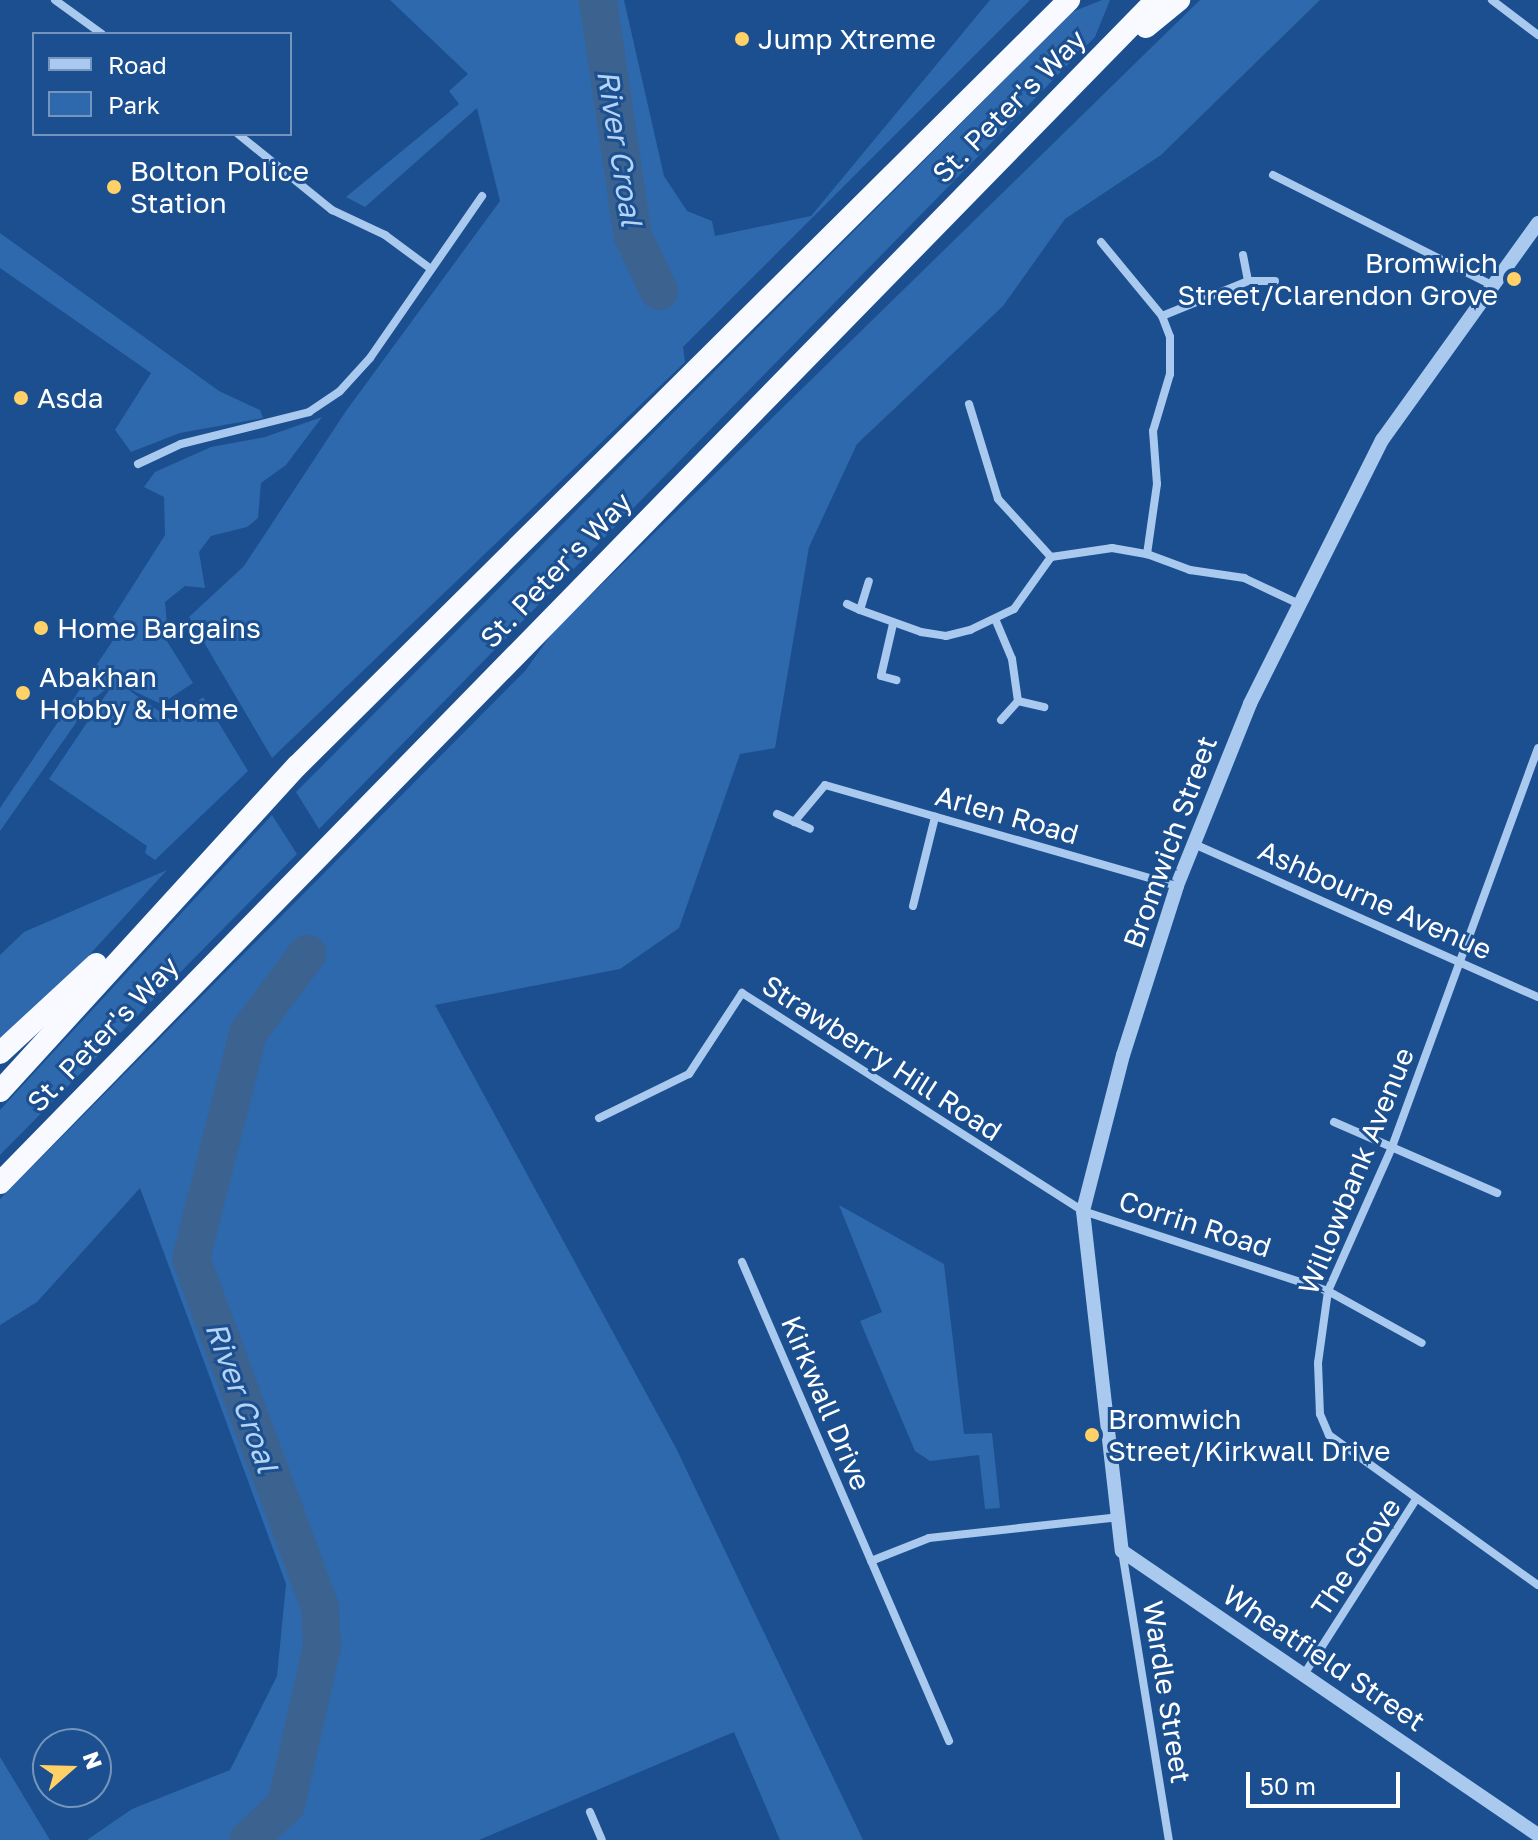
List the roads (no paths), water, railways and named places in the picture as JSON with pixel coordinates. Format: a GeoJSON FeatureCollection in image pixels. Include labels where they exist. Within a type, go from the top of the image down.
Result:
{"type":"FeatureCollection","features":[{"type":"Feature","properties":{"kind":"highway","name":"St. Peter's Way"},"geometry":{"type":"LineString","coordinates":[[0,1091],[297,766],[1069,0]]}},
{"type":"Feature","properties":{"kind":"highway","name":"St. Peter's Way"},"geometry":{"type":"LineString","coordinates":[[0,1183],[1005,150],[1073,87],[1156,0]]}},
{"type":"Feature","properties":{"kind":"highway"},"geometry":{"type":"LineString","coordinates":[[1073,87],[1179,0]]}},
{"type":"Feature","properties":{"kind":"highway"},"geometry":{"type":"LineString","coordinates":[[0,1053],[297,766]]}},
{"type":"Feature","properties":{"kind":"street"},"geometry":{"type":"LineString","coordinates":[[55,0],[99,32]]}},
{"type":"Feature","properties":{"kind":"street"},"geometry":{"type":"LineString","coordinates":[[1492,0],[1538,35]]}},
{"type":"Feature","properties":{"kind":"street"},"geometry":{"type":"LineString","coordinates":[[240,136],[332,210],[385,235],[431,269]]}},
{"type":"Feature","properties":{"kind":"street"},"geometry":{"type":"LineString","coordinates":[[1273,175],[1492,285]]}},
{"type":"Feature","properties":{"kind":"street"},"geometry":{"type":"LineString","coordinates":[[138,464],[181,444],[309,412],[340,391],[370,358],[482,196]]}},
{"type":"Feature","properties":{"kind":"street","name":"Bromwich Street"},"geometry":{"type":"LineString","coordinates":[[1122,1551],[1083,1211],[1123,1055],[1177,886],[1297,603],[1382,440],[1538,223]]}},
{"type":"Feature","properties":{"kind":"street"},"geometry":{"type":"LineString","coordinates":[[1101,242],[1162,316],[1172,356],[1153,431],[1157,484],[1147,554]]}},
{"type":"Feature","properties":{"kind":"street"},"geometry":{"type":"LineString","coordinates":[[1243,255],[1248,281]]}},
{"type":"Feature","properties":{"kind":"street"},"geometry":{"type":"LineString","coordinates":[[1162,316],[1248,281],[1275,281]]}},
{"type":"Feature","properties":{"kind":"street"},"geometry":{"type":"LineString","coordinates":[[969,404],[998,499],[1051,557]]}},
{"type":"Feature","properties":{"kind":"street"},"geometry":{"type":"LineString","coordinates":[[847,604],[893,624],[946,636],[996,621],[1014,609],[1051,557],[1112,548],[1147,554],[1190,570],[1244,578],[1297,603]]}},
{"type":"Feature","properties":{"kind":"street"},"geometry":{"type":"LineString","coordinates":[[860,610],[869,581]]}},
{"type":"Feature","properties":{"kind":"street"},"geometry":{"type":"LineString","coordinates":[[996,621],[1012,659],[1018,701],[1001,720]]}},
{"type":"Feature","properties":{"kind":"street"},"geometry":{"type":"LineString","coordinates":[[893,624],[881,676],[896,680]]}},
{"type":"Feature","properties":{"kind":"street"},"geometry":{"type":"LineString","coordinates":[[1018,701],[1044,707]]}},
{"type":"Feature","properties":{"kind":"street","name":"Willowbank Avenue"},"geometry":{"type":"LineString","coordinates":[[1415,1501],[1323,1426],[1318,1363],[1328,1291],[1393,1145],[1538,748]]}},
{"type":"Feature","properties":{"kind":"street","name":"Arlen Road"},"geometry":{"type":"LineString","coordinates":[[794,822],[825,785],[1177,886]]}},
{"type":"Feature","properties":{"kind":"street"},"geometry":{"type":"LineString","coordinates":[[777,814],[810,829]]}},
{"type":"Feature","properties":{"kind":"street"},"geometry":{"type":"LineString","coordinates":[[913,906],[935,817]]}},
{"type":"Feature","properties":{"kind":"street","name":"Ashbourne Avenue"},"geometry":{"type":"LineString","coordinates":[[1194,844],[1538,997]]}},
{"type":"Feature","properties":{"kind":"street","name":"Strawberry Hill Road"},"geometry":{"type":"LineString","coordinates":[[599,1118],[689,1074],[742,993],[1083,1211]]}},
{"type":"Feature","properties":{"kind":"street"},"geometry":{"type":"LineString","coordinates":[[1334,1122],[1393,1145],[1497,1193]]}},
{"type":"Feature","properties":{"kind":"street","name":"Corrin Road"},"geometry":{"type":"LineString","coordinates":[[1083,1211],[1328,1291],[1422,1343]]}},
{"type":"Feature","properties":{"kind":"street","name":"Kirkwall Drive"},"geometry":{"type":"LineString","coordinates":[[742,1262],[949,1741]]}},
{"type":"Feature","properties":{"kind":"street","name":"The Grove"},"geometry":{"type":"LineString","coordinates":[[1303,1676],[1415,1501],[1538,1585]]}},
{"type":"Feature","properties":{"kind":"street"},"geometry":{"type":"LineString","coordinates":[[871,1561],[929,1538],[1118,1517]]}},
{"type":"Feature","properties":{"kind":"street","name":"Wheatfield Street"},"geometry":{"type":"LineString","coordinates":[[1122,1551],[1538,1835]]}},
{"type":"Feature","properties":{"kind":"street","name":"Wardle Street"},"geometry":{"type":"LineString","coordinates":[[1122,1551],[1169,1840]]}},
{"type":"Feature","properties":{"kind":"street"},"geometry":{"type":"LineString","coordinates":[[590,1812],[602,1840]]}},
{"type":"Feature","properties":{"kind":"waterway","name":"River Croal"},"geometry":{"type":"LineString","coordinates":[[598,0],[633,236],[659,291]]}},
{"type":"Feature","properties":{"kind":"waterway","name":"River Croal"},"geometry":{"type":"LineString","coordinates":[[248,1840],[286,1805],[322,1646],[320,1607],[191,1259],[248,1033],[307,954]]}},
{"type":"Feature","properties":{"kind":"place","name":"Jump Xtreme"},"geometry":{"type":"Point","coordinates":[742,39]}},
{"type":"Feature","properties":{"kind":"place","name":"Bolton Police Station"},"geometry":{"type":"Point","coordinates":[114,187]}},
{"type":"Feature","properties":{"kind":"place","name":"Bromwich Street/Clarendon Grove"},"geometry":{"type":"Point","coordinates":[1514,279]}},
{"type":"Feature","properties":{"kind":"place","name":"Asda"},"geometry":{"type":"Point","coordinates":[21,398]}},
{"type":"Feature","properties":{"kind":"place","name":"Home Bargains"},"geometry":{"type":"Point","coordinates":[41,628]}},
{"type":"Feature","properties":{"kind":"place","name":"Abakhan Hobby & Home"},"geometry":{"type":"Point","coordinates":[23,693]}},
{"type":"Feature","properties":{"kind":"place","name":"Bromwich Street/Kirkwall Drive"},"geometry":{"type":"Point","coordinates":[1092,1435]}}]}
